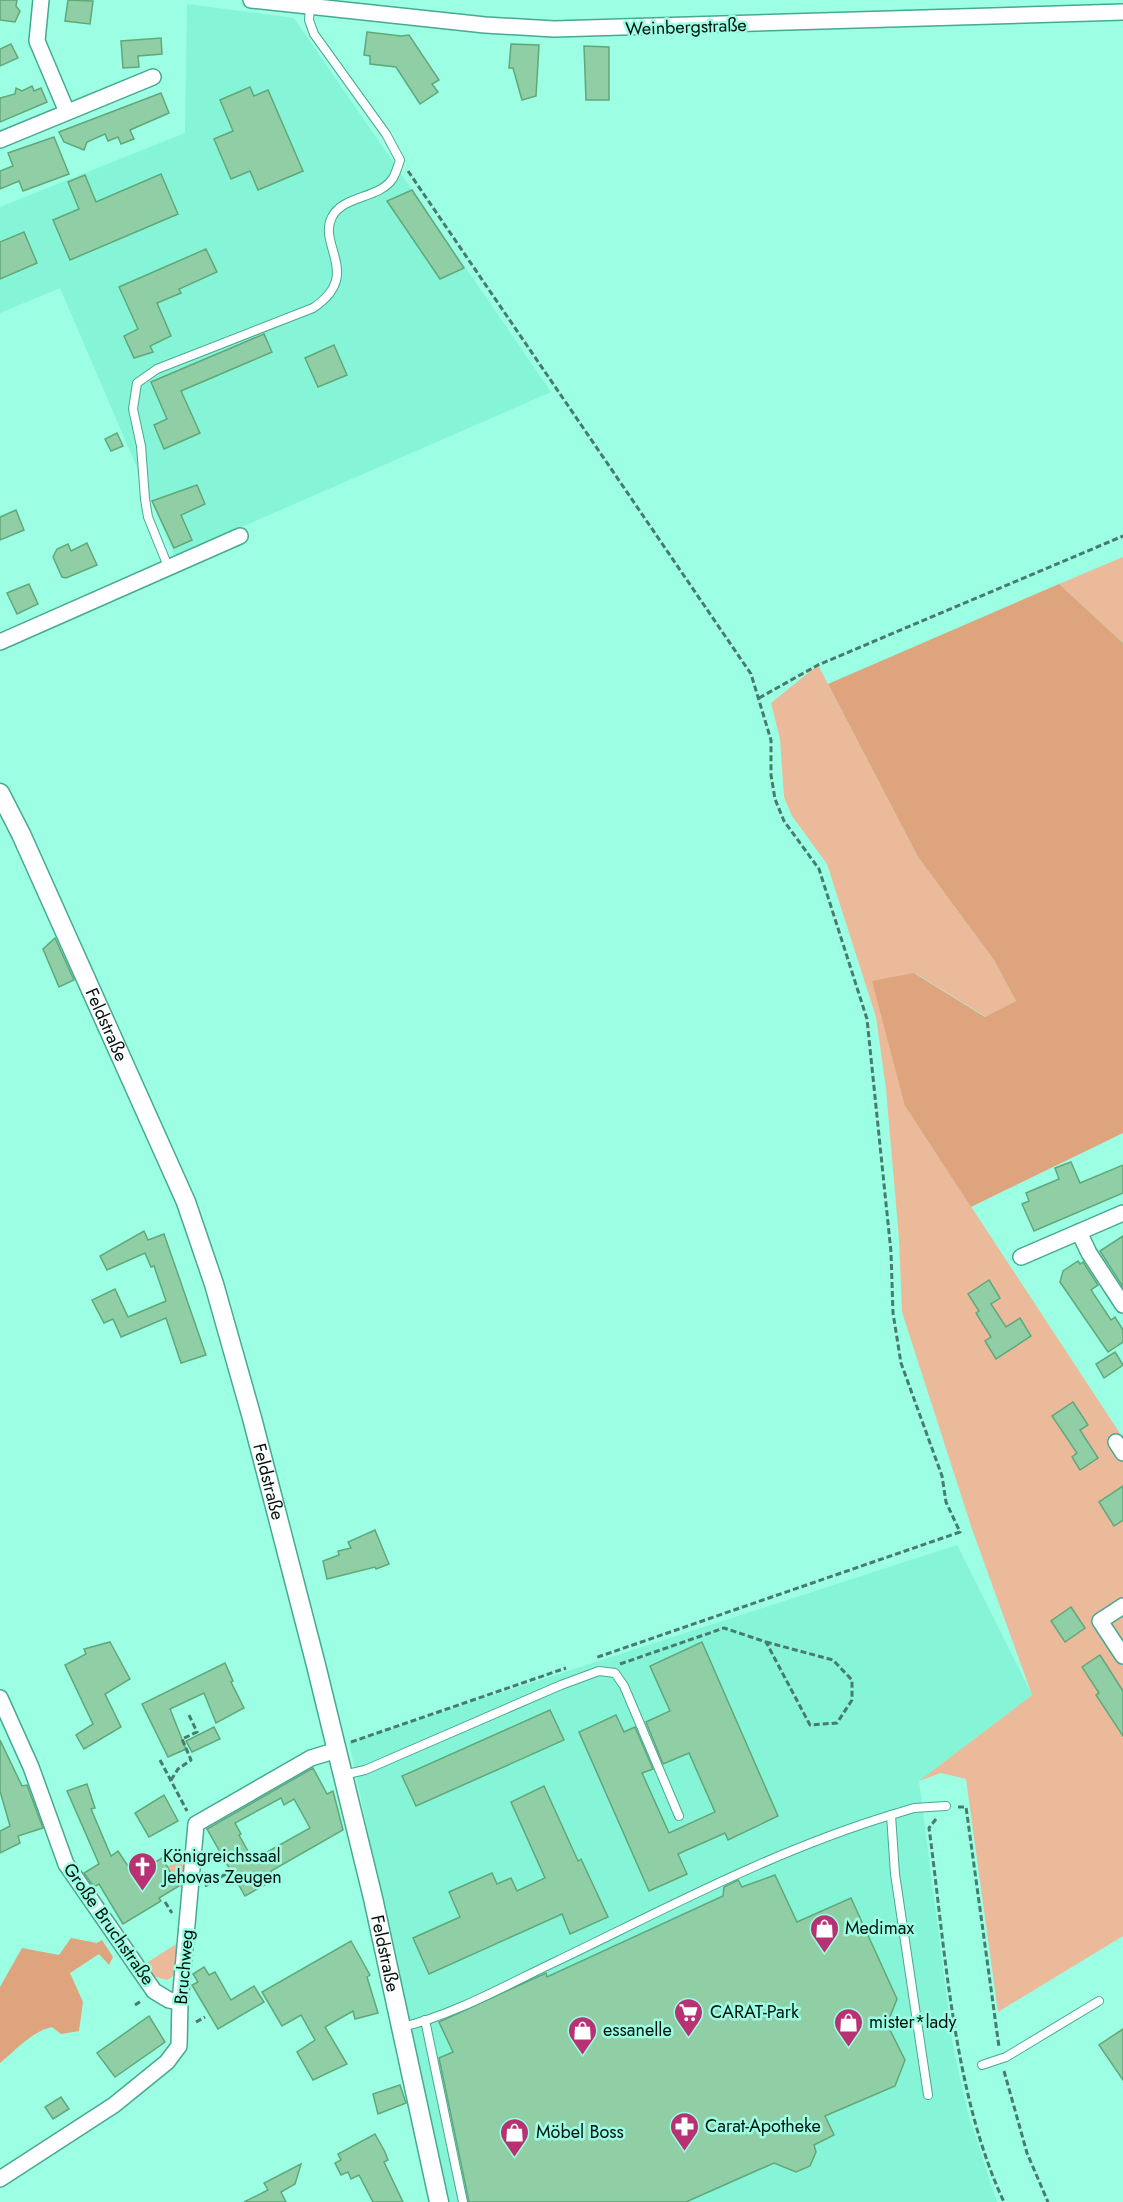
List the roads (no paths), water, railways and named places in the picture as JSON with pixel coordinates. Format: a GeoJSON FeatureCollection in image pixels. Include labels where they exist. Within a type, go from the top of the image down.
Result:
{"type":"FeatureCollection","features":[{"type":"Feature","properties":{"kind":"street"},"geometry":{"type":"LineString","coordinates":[[41,0],[36,40],[67,112]]}},
{"type":"Feature","properties":{"kind":"street","name":"Weinbergstraße"},"geometry":{"type":"LineString","coordinates":[[251,0],[523,29],[584,30],[1123,12]]}},
{"type":"Feature","properties":{"kind":"street"},"geometry":{"type":"LineString","coordinates":[[0,140],[153,77]]}},
{"type":"Feature","properties":{"kind":"street"},"geometry":{"type":"LineString","coordinates":[[0,642],[240,536]]}},
{"type":"Feature","properties":{"kind":"street","name":"Feldstraße"},"geometry":{"type":"LineString","coordinates":[[0,793],[21,834],[193,1220],[252,1418],[343,1746],[343,1775],[402,2027],[439,2202]]}},
{"type":"Feature","properties":{"kind":"street"},"geometry":{"type":"LineString","coordinates":[[1021,1257],[1123,1213]]}},
{"type":"Feature","properties":{"kind":"street"},"geometry":{"type":"LineString","coordinates":[[1079,1232],[1089,1253],[1123,1305]]}},
{"type":"Feature","properties":{"kind":"street"},"geometry":{"type":"LineString","coordinates":[[1123,1606],[1100,1621],[1123,1656]]}},
{"type":"Feature","properties":{"kind":"street","name":"Große Bruchstraße"},"geometry":{"type":"LineString","coordinates":[[0,1698],[31,1767],[60,1851],[75,1878],[154,1991],[169,2000],[180,2002]]}},
{"type":"Feature","properties":{"kind":"street","name":"Bruchweg"},"geometry":{"type":"LineString","coordinates":[[0,2179],[114,2105],[167,2062],[179,2046],[180,2002],[196,1824],[311,1758],[343,1746]]}},
{"type":"Feature","properties":{"kind":"lane"},"geometry":{"type":"LineString","coordinates":[[169,568],[148,517],[141,446],[133,409],[136,383],[157,369],[313,308],[327,298],[335,283],[337,260],[330,233],[331,218],[339,208],[371,194],[393,179],[400,160],[386,134],[314,34],[309,20],[310,7]]}},
{"type":"Feature","properties":{"kind":"lane"},"geometry":{"type":"LineString","coordinates":[[343,1775],[365,1770],[561,1685],[599,1671],[615,1673],[624,1686],[679,1816]]}},
{"type":"Feature","properties":{"kind":"lane"},"geometry":{"type":"LineString","coordinates":[[402,2027],[425,2020],[501,1988],[764,1861],[821,1838],[914,1808],[946,1806]]}},
{"type":"Feature","properties":{"kind":"lane"},"geometry":{"type":"LineString","coordinates":[[891,1815],[895,1874],[928,2095]]}},
{"type":"Feature","properties":{"kind":"lane"},"geometry":{"type":"LineString","coordinates":[[982,2065],[1001,2059],[1099,2001]]}},
{"type":"Feature","properties":{"kind":"lane"},"geometry":{"type":"LineString","coordinates":[[425,2020],[464,2202]]}},
{"type":"Feature","properties":{"kind":"place","name":"Königreichssaal Jehovas Zeugen"},"geometry":{"type":"Point","coordinates":[142,1892]}},
{"type":"Feature","properties":{"kind":"place","name":"Medimax"},"geometry":{"type":"Point","coordinates":[824,1954]}},
{"type":"Feature","properties":{"kind":"place","name":"CARAT-Park"},"geometry":{"type":"Point","coordinates":[689,2038]}},
{"type":"Feature","properties":{"kind":"place","name":"mister*lady"},"geometry":{"type":"Point","coordinates":[848,2048]}},
{"type":"Feature","properties":{"kind":"place","name":"essanelle"},"geometry":{"type":"Point","coordinates":[582,2056]}},
{"type":"Feature","properties":{"kind":"place","name":"Carat-Apotheke"},"geometry":{"type":"Point","coordinates":[684,2152]}},
{"type":"Feature","properties":{"kind":"place","name":"Möbel Boss"},"geometry":{"type":"Point","coordinates":[515,2158]}}]}
